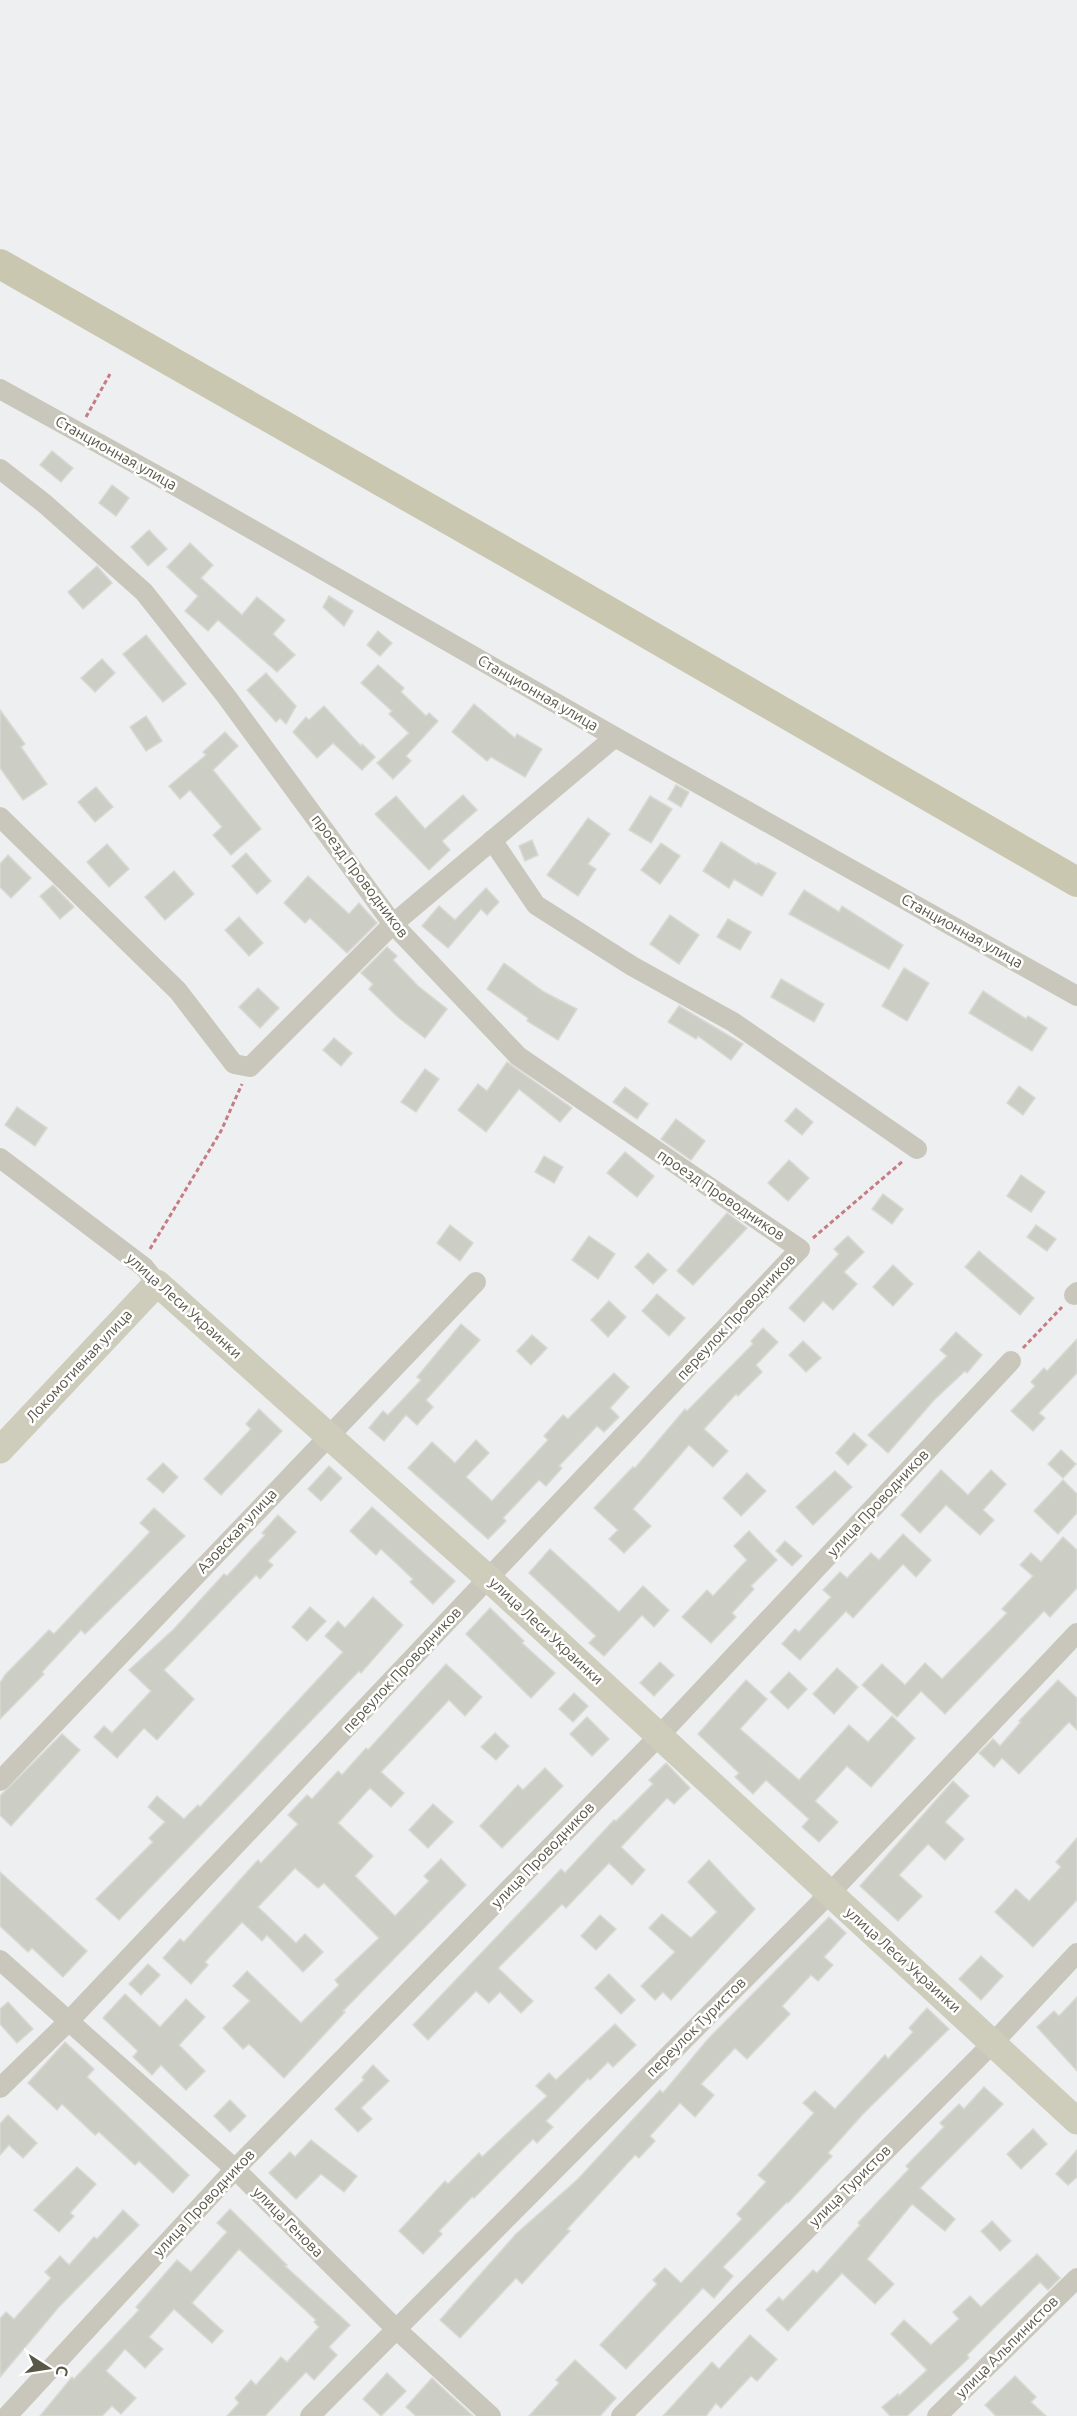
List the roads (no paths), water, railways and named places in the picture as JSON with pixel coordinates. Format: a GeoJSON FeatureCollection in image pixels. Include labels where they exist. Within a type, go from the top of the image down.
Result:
{"type":"FeatureCollection","features":[{"type":"Feature","properties":{"kind":"main road"},"geometry":{"type":"LineString","coordinates":[[0,264],[530,566],[1077,882]]}},
{"type":"Feature","properties":{"kind":"main road","name":"улица Леси Украинки"},"geometry":{"type":"LineString","coordinates":[[149,1274],[489,1579],[994,2042],[1077,2121]]}},
{"type":"Feature","properties":{"kind":"main road","name":"Локомотивная улица"},"geometry":{"type":"LineString","coordinates":[[0,1450],[149,1274]]}},
{"type":"Feature","properties":{"kind":"street","name":"Станционная улица"},"geometry":{"type":"LineString","coordinates":[[0,389],[1077,996]]}},
{"type":"Feature","properties":{"kind":"street","name":"проезд Проводников"},"geometry":{"type":"LineString","coordinates":[[0,469],[45,504],[144,592],[226,696],[393,924],[518,1056],[800,1249]]}},
{"type":"Feature","properties":{"kind":"street"},"geometry":{"type":"LineString","coordinates":[[0,817],[178,991],[234,1064],[246,1075],[393,924],[615,737]]}},
{"type":"Feature","properties":{"kind":"street"},"geometry":{"type":"LineString","coordinates":[[492,840],[536,905],[632,966],[733,1022],[917,1149]]}},
{"type":"Feature","properties":{"kind":"street","name":"улица Леси Украинки"},"geometry":{"type":"LineString","coordinates":[[0,1158],[149,1274]]}},
{"type":"Feature","properties":{"kind":"street","name":"переулок Проводников"},"geometry":{"type":"LineString","coordinates":[[0,2088],[68,2022],[800,1249]]}},
{"type":"Feature","properties":{"kind":"street","name":"Азовская улица"},"geometry":{"type":"LineString","coordinates":[[0,1781],[476,1282]]}},
{"type":"Feature","properties":{"kind":"street","name":"улица Проводников"},"geometry":{"type":"LineString","coordinates":[[7,2416],[235,2169],[659,1736],[1011,1361]]}},
{"type":"Feature","properties":{"kind":"street","name":"переулок Туристов"},"geometry":{"type":"LineString","coordinates":[[310,2416],[830,1893],[1077,1633]]}},
{"type":"Feature","properties":{"kind":"street","name":"улица Туристов"},"geometry":{"type":"LineString","coordinates":[[621,2416],[994,2042],[1077,1953]]}},
{"type":"Feature","properties":{"kind":"street","name":"улица Генова"},"geometry":{"type":"LineString","coordinates":[[0,1960],[235,2169],[396,2329],[491,2416]]}},
{"type":"Feature","properties":{"kind":"street","name":"улица Альпинистов"},"geometry":{"type":"LineString","coordinates":[[937,2416],[1077,2278]]}}]}
